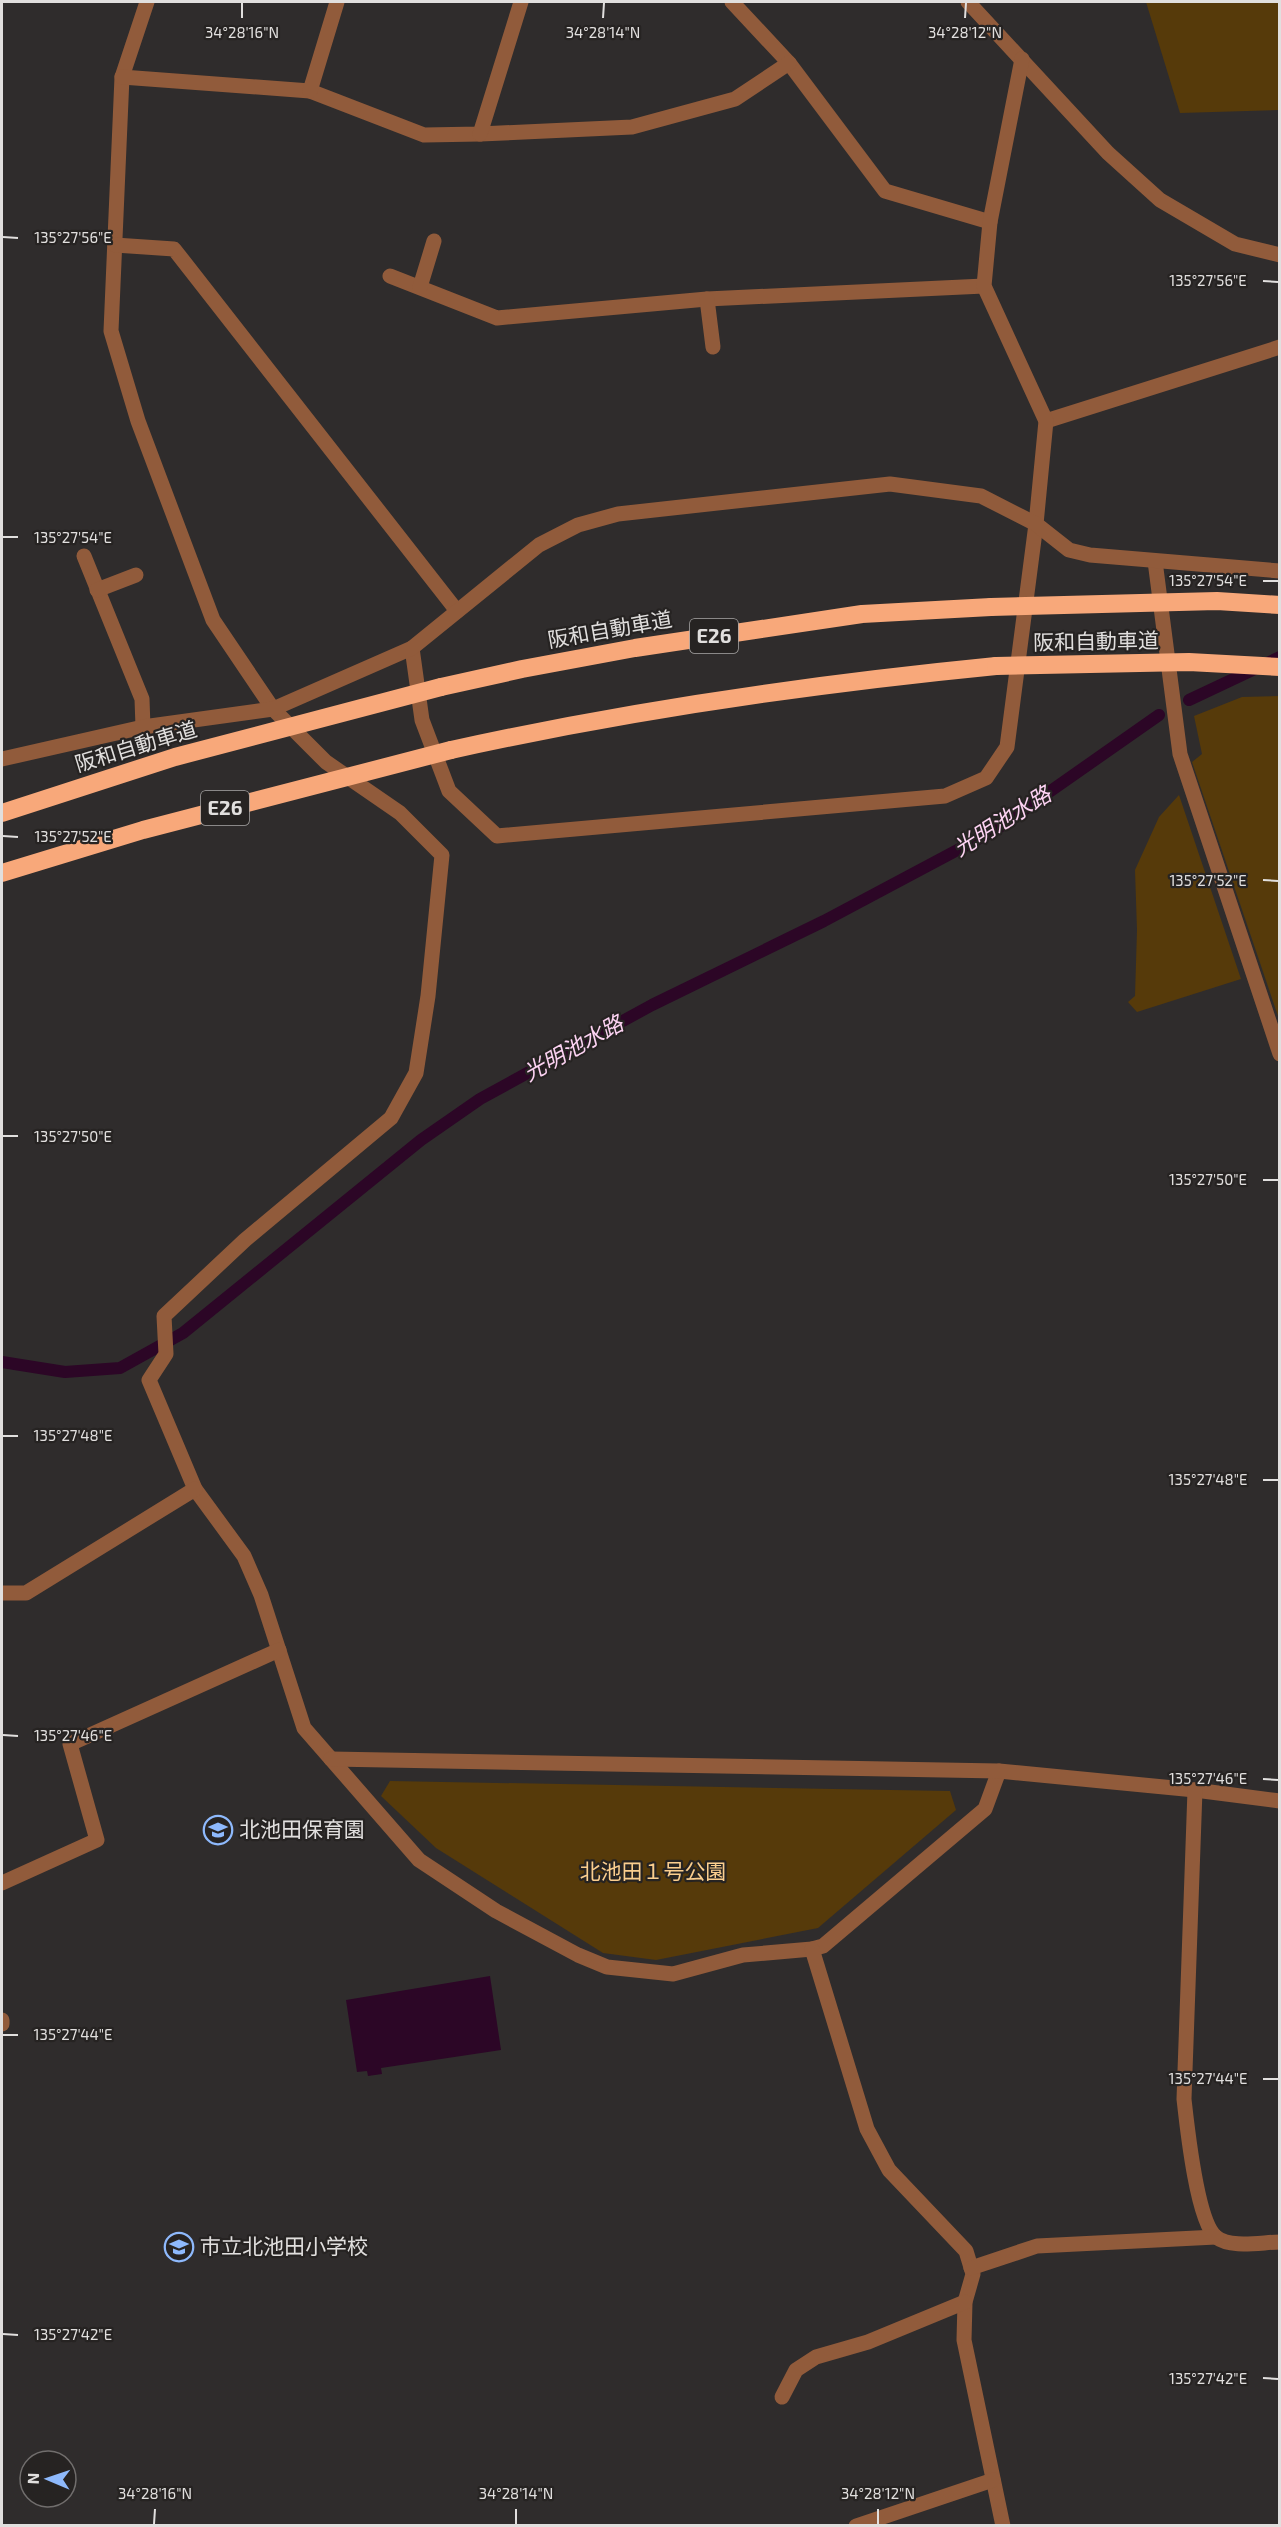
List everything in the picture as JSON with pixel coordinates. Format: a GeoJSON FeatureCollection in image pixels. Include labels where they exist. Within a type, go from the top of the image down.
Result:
{"type":"FeatureCollection","features":[{"type":"Feature","properties":{"kind":"highway","name":"阪和自動車道"},"geometry":{"type":"LineString","coordinates":[[2,813],[175,757],[441,687],[635,648],[862,614],[991,607],[1217,601],[1280,605]]}},
{"type":"Feature","properties":{"kind":"highway","name":"阪和自動車道"},"geometry":{"type":"LineString","coordinates":[[2,873],[143,830],[451,750],[536,731],[648,711],[874,678],[996,666],[1189,662],[1280,667]]}},
{"type":"Feature","properties":{"kind":"street"},"geometry":{"type":"LineString","coordinates":[[147,2],[122,77],[111,331],[138,421],[213,620],[273,709],[326,762],[400,813],[442,855],[428,996],[416,1073],[391,1118],[245,1240],[164,1316],[166,1353],[148,1380],[195,1489],[244,1556],[261,1595],[304,1728],[419,1860],[496,1911],[578,1954],[607,1967],[673,1974],[743,1955],[824,1946],[984,1809],[999,1771]]}},
{"type":"Feature","properties":{"kind":"street"},"geometry":{"type":"LineString","coordinates":[[310,91],[337,2]]}},
{"type":"Feature","properties":{"kind":"street"},"geometry":{"type":"LineString","coordinates":[[480,134],[521,2]]}},
{"type":"Feature","properties":{"kind":"street"},"geometry":{"type":"LineString","coordinates":[[732,2],[789,63],[885,191],[990,222]]}},
{"type":"Feature","properties":{"kind":"street"},"geometry":{"type":"LineString","coordinates":[[968,2],[1108,153],[1160,200],[1235,244],[1280,255]]}},
{"type":"Feature","properties":{"kind":"street"},"geometry":{"type":"LineString","coordinates":[[412,648],[422,720],[449,791],[497,836],[945,796],[986,778],[1007,747],[1036,524],[1046,421],[984,286],[990,222],[1022,59]]}},
{"type":"Feature","properties":{"kind":"street"},"geometry":{"type":"LineString","coordinates":[[122,77],[310,91],[424,135],[480,134],[632,127],[735,99],[789,63]]}},
{"type":"Feature","properties":{"kind":"street"},"geometry":{"type":"LineString","coordinates":[[420,287],[434,241]]}},
{"type":"Feature","properties":{"kind":"street"},"geometry":{"type":"LineString","coordinates":[[115,245],[174,249],[457,611]]}},
{"type":"Feature","properties":{"kind":"street"},"geometry":{"type":"LineString","coordinates":[[390,276],[497,318],[707,299],[984,286]]}},
{"type":"Feature","properties":{"kind":"street"},"geometry":{"type":"LineString","coordinates":[[707,299],[713,347]]}},
{"type":"Feature","properties":{"kind":"street"},"geometry":{"type":"LineString","coordinates":[[1046,421],[1280,347]]}},
{"type":"Feature","properties":{"kind":"street"},"geometry":{"type":"LineString","coordinates":[[2,759],[143,727],[273,709],[412,648],[539,545],[578,525],[618,514],[890,484],[981,496],[1036,524],[1069,550],[1090,555],[1280,571]]}},
{"type":"Feature","properties":{"kind":"street"},"geometry":{"type":"LineString","coordinates":[[84,556],[142,699],[143,727]]}},
{"type":"Feature","properties":{"kind":"street"},"geometry":{"type":"LineString","coordinates":[[1155,561],[1180,754],[1280,1054]]}},
{"type":"Feature","properties":{"kind":"street"},"geometry":{"type":"LineString","coordinates":[[97,590],[136,575]]}},
{"type":"Feature","properties":{"kind":"street"},"geometry":{"type":"LineString","coordinates":[[2,1593],[26,1593],[195,1489]]}},
{"type":"Feature","properties":{"kind":"street"},"geometry":{"type":"LineString","coordinates":[[2,1883],[97,1840],[70,1744],[279,1650]]}},
{"type":"Feature","properties":{"kind":"street"},"geometry":{"type":"LineString","coordinates":[[331,1759],[999,1771],[1196,1790],[1280,1801]]}},
{"type":"Feature","properties":{"kind":"street"},"geometry":{"type":"LineString","coordinates":[[1196,1790],[1184,2099],[1189,2140],[1205,2219],[1216,2237]]}},
{"type":"Feature","properties":{"kind":"street"},"geometry":{"type":"LineString","coordinates":[[812,1949],[867,2129],[889,2170],[966,2251],[973,2274],[965,2302],[964,2340],[1003,2526]]}},
{"type":"Feature","properties":{"kind":"street"},"geometry":{"type":"LineString","coordinates":[[971,2268],[1037,2246],[1216,2237],[1229,2243],[1280,2242]]}},
{"type":"Feature","properties":{"kind":"street"},"geometry":{"type":"LineString","coordinates":[[782,2397],[796,2370],[816,2357],[868,2342],[965,2302]]}},
{"type":"Feature","properties":{"kind":"street"},"geometry":{"type":"LineString","coordinates":[[856,2526],[993,2480]]}},
{"type":"Feature","properties":{"kind":"green space"},"geometry":{"type":"Polygon","coordinates":[[[1146,2],[1279,2],[1279,110],[1180,113],[1146,2]]]}},
{"type":"Feature","properties":{"kind":"green space"},"geometry":{"type":"Polygon","coordinates":[[[1280,696],[1279,1019],[1192,762],[1202,754],[1194,716],[1242,697],[1280,696]]]}},
{"type":"Feature","properties":{"kind":"green space"},"geometry":{"type":"Polygon","coordinates":[[[1179,795],[1241,979],[1137,1012],[1128,1002],[1135,996],[1137,930],[1135,870],[1159,817],[1179,795]]]}},
{"type":"Feature","properties":{"kind":"green space","name":"北池田１号公園"},"geometry":{"type":"Polygon","coordinates":[[[390,1781],[950,1791],[956,1810],[818,1928],[656,1960],[603,1953],[436,1848],[381,1796],[390,1781]]]}},
{"type":"Feature","properties":{"kind":"shaded area"},"geometry":{"type":"Polygon","coordinates":[[[490,1976],[501,2050],[381,2068],[382,2074],[368,2076],[367,2071],[357,2072],[346,2000],[490,1976]]]}},
{"type":"Feature","properties":{"kind":"waterway","name":"光明池水路"},"geometry":{"type":"LineString","coordinates":[[1189,700],[1280,657]]}},
{"type":"Feature","properties":{"kind":"waterway","name":"光明池水路"},"geometry":{"type":"LineString","coordinates":[[2,1362],[65,1372],[120,1368],[183,1333],[421,1140],[480,1099],[652,1005],[824,921],[995,830],[1159,715]]}},
{"type":"Feature","properties":{"kind":"place","name":"北池田保育園"},"geometry":{"type":"Point","coordinates":[218,1830]}},
{"type":"Feature","properties":{"kind":"place","name":"市立北池田小学校"},"geometry":{"type":"Point","coordinates":[179,2247]}}]}
